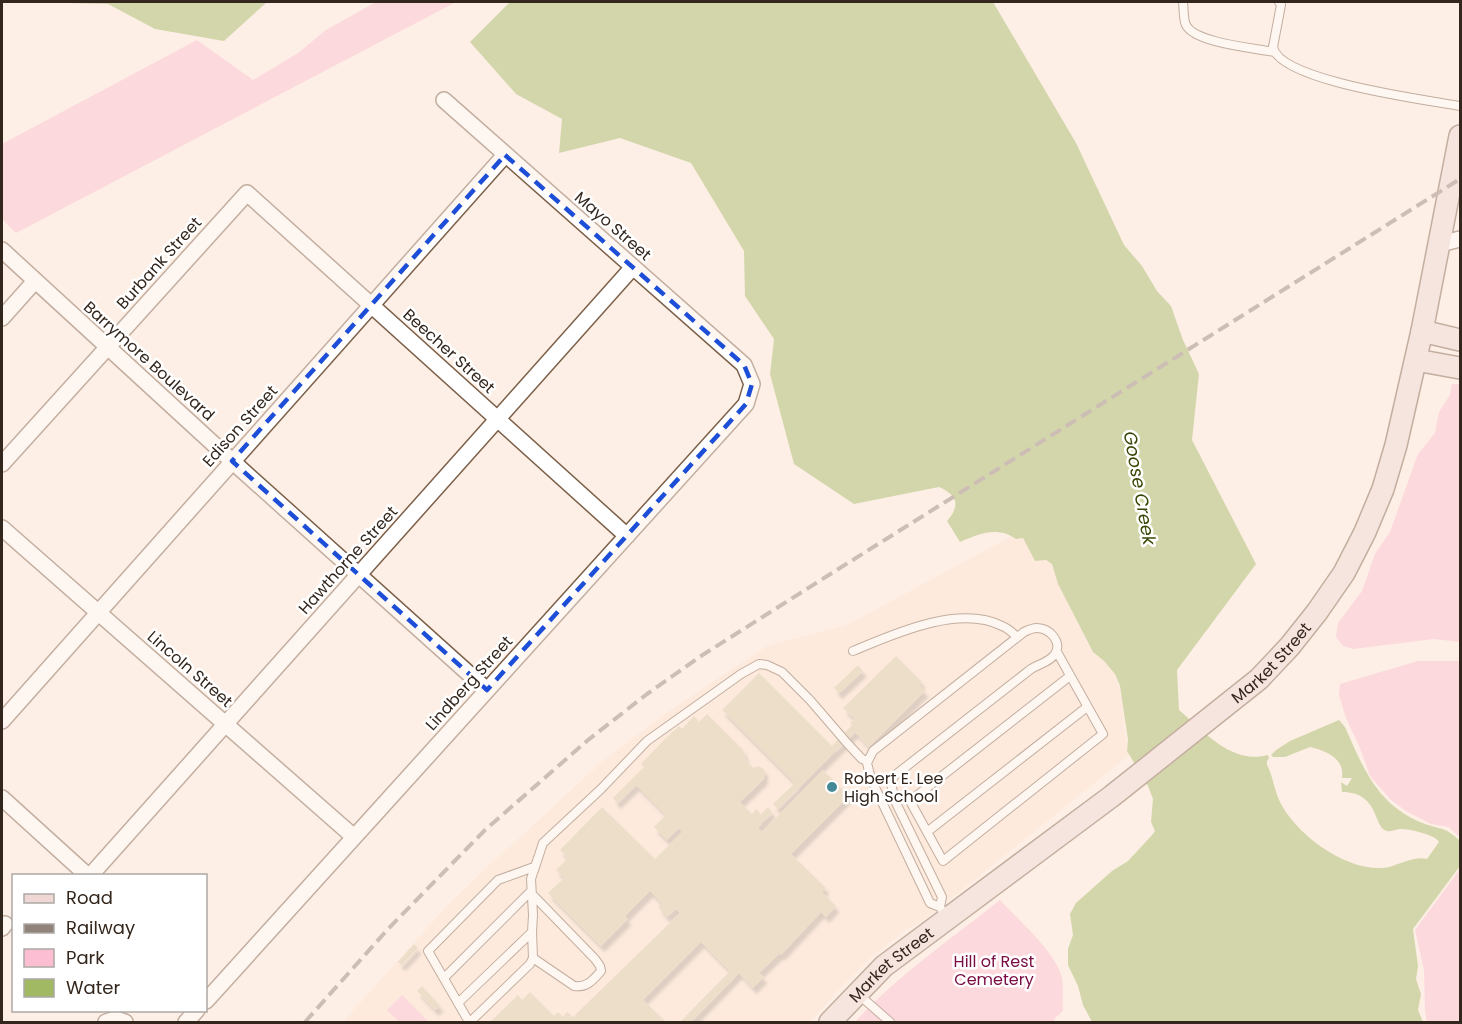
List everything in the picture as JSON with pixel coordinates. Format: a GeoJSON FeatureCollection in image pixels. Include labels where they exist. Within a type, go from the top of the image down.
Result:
{"type":"FeatureCollection","features":[{"type":"Feature","properties":{"kind":"main road","name":"Market Street"},"geometry":{"type":"LineString","coordinates":[[830,1023],[884,966],[943,913],[1112,796],[1259,679],[1290,646],[1317,612],[1344,573],[1383,489],[1396,446],[1416,360],[1461,136]]}},
{"type":"Feature","properties":{"kind":"main road"},"geometry":{"type":"LineString","coordinates":[[1422,331],[1461,340]]}},
{"type":"Feature","properties":{"kind":"main road"},"geometry":{"type":"LineString","coordinates":[[1416,360],[1461,368]]}},
{"type":"Feature","properties":{"kind":"street","name":"Mayo Street"},"geometry":{"type":"LineString","coordinates":[[444,100],[744,365],[752,384]]}},
{"type":"Feature","properties":{"kind":"street","name":"Edison Street"},"geometry":{"type":"LineString","coordinates":[[2,721],[505,155]]}},
{"type":"Feature","properties":{"kind":"street","name":"Beecher Street"},"geometry":{"type":"LineString","coordinates":[[247,193],[627,536]]}},
{"type":"Feature","properties":{"kind":"street","name":"Burbank Street"},"geometry":{"type":"LineString","coordinates":[[2,464],[247,193]]}},
{"type":"Feature","properties":{"kind":"street"},"geometry":{"type":"LineString","coordinates":[[1440,244],[1461,239]]}},
{"type":"Feature","properties":{"kind":"street","name":"Barrymore Boulevard"},"geometry":{"type":"LineString","coordinates":[[2,250],[487,690]]}},
{"type":"Feature","properties":{"kind":"street","name":"Hawthorne Street"},"geometry":{"type":"LineString","coordinates":[[91,874],[633,267]]}},
{"type":"Feature","properties":{"kind":"street"},"geometry":{"type":"LineString","coordinates":[[2,318],[34,281]]}},
{"type":"Feature","properties":{"kind":"street","name":"Lindberg Street"},"geometry":{"type":"LineString","coordinates":[[209,990],[354,837],[746,404],[752,384]]}},
{"type":"Feature","properties":{"kind":"street","name":"Lincoln Street"},"geometry":{"type":"LineString","coordinates":[[2,528],[354,837]]}},
{"type":"Feature","properties":{"kind":"street"},"geometry":{"type":"LineString","coordinates":[[2,798],[87,874]]}},
{"type":"Feature","properties":{"kind":"street"},"geometry":{"type":"LineString","coordinates":[[106,1023],[116,1019],[125,1023]]}},
{"type":"Feature","properties":{"kind":"lane"},"geometry":{"type":"LineString","coordinates":[[1183,2],[1185,24],[1193,33],[1206,39],[1274,52]]}},
{"type":"Feature","properties":{"kind":"lane"},"geometry":{"type":"LineString","coordinates":[[1279,2],[1281,5],[1274,35],[1274,52],[1281,61],[1330,82],[1461,106]]}},
{"type":"Feature","properties":{"kind":"lane"},"geometry":{"type":"LineString","coordinates":[[853,651],[905,629],[953,619],[983,620],[1003,626],[1017,637]]}},
{"type":"Feature","properties":{"kind":"lane"},"geometry":{"type":"LineString","coordinates":[[1031,629],[1048,630],[1058,644],[1057,652],[1052,658],[1031,669],[894,776],[891,784],[896,803],[942,897],[943,913],[930,903],[867,770],[868,761],[873,751],[1017,637],[1031,629]]}},
{"type":"Feature","properties":{"kind":"lane"},"geometry":{"type":"LineString","coordinates":[[910,801],[943,861],[1103,734],[1057,652]]}},
{"type":"Feature","properties":{"kind":"lane"},"geometry":{"type":"LineString","coordinates":[[534,867],[498,880],[428,951],[470,1023],[531,964],[533,915],[531,879],[543,843],[601,789],[647,741],[741,674],[759,664],[775,668],[790,679],[862,759],[868,761]]}},
{"type":"Feature","properties":{"kind":"lane"},"geometry":{"type":"LineString","coordinates":[[896,803],[910,801],[1070,676]]}},
{"type":"Feature","properties":{"kind":"lane"},"geometry":{"type":"LineString","coordinates":[[927,832],[1088,707]]}},
{"type":"Feature","properties":{"kind":"lane"},"geometry":{"type":"LineString","coordinates":[[530,892],[595,958],[601,971],[588,984],[581,987],[574,986],[533,958]]}},
{"type":"Feature","properties":{"kind":"lane"},"geometry":{"type":"LineString","coordinates":[[444,978],[530,892]]}},
{"type":"Feature","properties":{"kind":"lane"},"geometry":{"type":"LineString","coordinates":[[458,1003],[532,932]]}},
{"type":"Feature","properties":{"kind":"lane"},"geometry":{"type":"LineString","coordinates":[[857,993],[890,1023]]}},
{"type":"Feature","properties":{"kind":"highlighted area"},"geometry":{"type":"Polygon","coordinates":[[[505,155],[744,365],[752,384],[746,404],[487,690],[232,461],[505,155]]]}},
{"type":"Feature","properties":{"kind":"shaded area","name":"Robert E. Lee High School"},"geometry":{"type":"Polygon","coordinates":[[[1012,536],[1024,538],[1035,561],[1046,560],[1052,564],[1058,584],[1093,652],[1115,674],[1123,702],[1124,727],[1129,755],[927,918],[906,930],[874,955],[810,1022],[343,1022],[448,905],[481,873],[605,759],[669,711],[767,646],[847,625],[1012,536]]]}},
{"type":"Feature","properties":{"kind":"green space"},"geometry":{"type":"Polygon","coordinates":[[[376,2],[456,2],[16,233],[2,219],[2,144],[197,40],[253,80],[298,53],[326,30],[376,2]]]}},
{"type":"Feature","properties":{"kind":"green space"},"geometry":{"type":"Polygon","coordinates":[[[1452,384],[1460,384],[1460,642],[1434,639],[1353,649],[1343,646],[1336,637],[1338,623],[1362,591],[1375,554],[1390,532],[1418,454],[1435,433],[1439,412],[1450,395],[1452,384]]]}},
{"type":"Feature","properties":{"kind":"green space"},"geometry":{"type":"Polygon","coordinates":[[[1418,661],[1460,661],[1460,834],[1458,836],[1449,827],[1431,824],[1406,811],[1390,799],[1370,776],[1339,695],[1340,684],[1418,661]]]}},
{"type":"Feature","properties":{"kind":"green space"},"geometry":{"type":"Polygon","coordinates":[[[1460,869],[1460,1022],[1427,1022],[1424,970],[1415,930],[1460,869]]]}},
{"type":"Feature","properties":{"kind":"green space","name":"Hill of Rest Cemetery"},"geometry":{"type":"Polygon","coordinates":[[[1000,900],[1044,947],[1058,968],[1063,982],[1063,1011],[1054,1022],[855,1022],[906,973],[1000,900]]]}},
{"type":"Feature","properties":{"kind":"green space"},"geometry":{"type":"Polygon","coordinates":[[[402,995],[429,1022],[399,1022],[387,1010],[402,995]]]}},
{"type":"Feature","properties":{"kind":"water"},"geometry":{"type":"Polygon","coordinates":[[[26,2],[267,2],[224,41],[155,29],[108,4],[26,2]]]}},
{"type":"Feature","properties":{"kind":"water","name":"Goose Creek"},"geometry":{"type":"Polygon","coordinates":[[[510,2],[993,2],[1076,143],[1124,245],[1142,266],[1157,291],[1171,306],[1183,340],[1199,374],[1192,440],[1256,564],[1177,670],[1179,710],[1208,736],[1230,751],[1255,757],[1268,755],[1267,765],[1286,813],[1322,848],[1352,863],[1382,868],[1410,860],[1427,859],[1439,842],[1433,837],[1416,831],[1401,829],[1387,831],[1383,828],[1374,810],[1363,798],[1342,792],[1341,782],[1347,786],[1352,778],[1342,778],[1338,761],[1323,751],[1310,747],[1285,757],[1271,755],[1290,741],[1339,720],[1345,727],[1365,770],[1392,805],[1420,822],[1450,832],[1460,841],[1460,866],[1413,929],[1418,966],[1416,979],[1421,994],[1418,1010],[1423,1022],[1092,1022],[1068,965],[1068,949],[1073,935],[1070,914],[1076,903],[1112,871],[1128,861],[1155,831],[1151,822],[1153,799],[1127,751],[1128,740],[1120,686],[1115,674],[1093,652],[1058,584],[1052,564],[1046,560],[1035,561],[1023,538],[1016,539],[995,532],[981,534],[960,542],[947,521],[954,510],[955,501],[950,493],[939,487],[854,504],[794,464],[770,374],[774,339],[745,296],[744,251],[691,163],[620,138],[559,153],[562,119],[516,94],[470,42],[510,2]]]}},
{"type":"Feature","properties":{"kind":"building"},"geometry":{"type":"Polygon","coordinates":[[[896,656],[922,682],[919,685],[925,691],[869,747],[855,732],[778,809],[773,804],[795,783],[722,710],[759,673],[832,746],[855,719],[843,708],[896,656]]]}},
{"type":"Feature","properties":{"kind":"building"},"geometry":{"type":"Polygon","coordinates":[[[858,665],[863,671],[839,693],[834,688],[858,665]]]}},
{"type":"Feature","properties":{"kind":"building"},"geometry":{"type":"Polygon","coordinates":[[[707,714],[743,750],[746,760],[753,768],[759,766],[765,770],[764,779],[740,802],[752,814],[756,809],[761,814],[768,807],[772,812],[758,828],[762,832],[823,770],[849,796],[791,854],[826,888],[822,892],[836,906],[826,917],[821,912],[781,955],[780,953],[759,973],[764,977],[753,988],[739,973],[691,1022],[680,1022],[730,971],[701,942],[643,1000],[666,1022],[490,1022],[518,995],[522,1000],[530,992],[554,1016],[558,1012],[563,1017],[567,1012],[573,1017],[680,913],[676,909],[667,917],[658,907],[662,903],[650,891],[625,916],[628,919],[601,946],[548,893],[564,878],[556,870],[568,858],[560,850],[602,807],[655,859],[682,832],[679,828],[667,840],[654,827],[666,815],[636,785],[617,803],[613,798],[644,767],[641,764],[679,726],[682,729],[694,716],[699,722],[707,714]]]}},
{"type":"Feature","properties":{"kind":"building"},"geometry":{"type":"Polygon","coordinates":[[[414,944],[418,948],[402,965],[398,962],[414,944]]]}},
{"type":"Feature","properties":{"kind":"building"},"geometry":{"type":"Polygon","coordinates":[[[422,986],[440,1006],[435,1010],[417,991],[422,986]]]}},
{"type":"Feature","properties":{"kind":"railway"},"geometry":{"type":"LineString","coordinates":[[305,1022],[388,929],[485,830],[588,740],[647,694],[701,656],[832,573],[1460,179]]}},
{"type":"Feature","properties":{"kind":"place","name":"Robert E. Lee High School"},"geometry":{"type":"Point","coordinates":[832,787]}}]}
